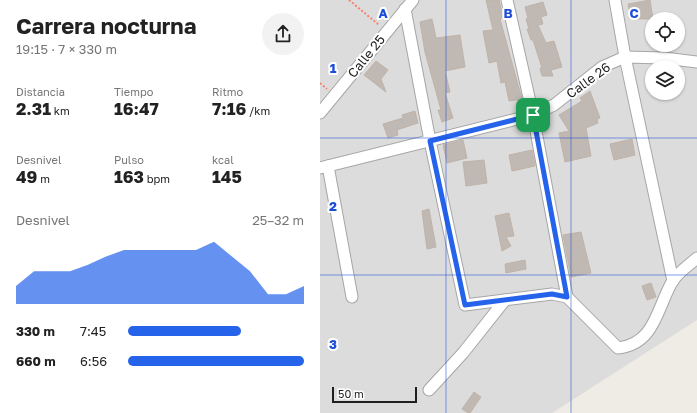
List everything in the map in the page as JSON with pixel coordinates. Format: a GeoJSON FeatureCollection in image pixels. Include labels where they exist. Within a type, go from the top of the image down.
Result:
{"type":"FeatureCollection","features":[{"type":"Feature","properties":{"kind":"street","name":"Calle 25"},"geometry":{"type":"LineString","coordinates":[[320,113],[413,0]]}},
{"type":"Feature","properties":{"kind":"street"},"geometry":{"type":"LineString","coordinates":[[507,0],[533,115],[567,297]]}},
{"type":"Feature","properties":{"kind":"street"},"geometry":{"type":"LineString","coordinates":[[615,0],[625,57],[673,281]]}},
{"type":"Feature","properties":{"kind":"street"},"geometry":{"type":"LineString","coordinates":[[405,9],[430,141],[465,305],[552,294],[567,297],[618,348],[628,347],[652,328],[673,281],[697,258]]}},
{"type":"Feature","properties":{"kind":"street","name":"Calle 26"},"geometry":{"type":"LineString","coordinates":[[324,167],[533,115],[554,105],[602,67],[625,57],[664,58],[697,62]]}},
{"type":"Feature","properties":{"kind":"street"},"geometry":{"type":"LineString","coordinates":[[324,167],[352,297]]}},
{"type":"Feature","properties":{"kind":"street"},"geometry":{"type":"LineString","coordinates":[[429,390],[463,353],[505,300]]}},
{"type":"Feature","properties":{"kind":"path"},"geometry":{"type":"LineString","coordinates":[[349,0],[387,31]]}},
{"type":"Feature","properties":{"kind":"shaded area"},"geometry":{"type":"Polygon","coordinates":[[[320,0],[697,0],[697,320],[552,413],[320,413],[320,0]]]}},
{"type":"Feature","properties":{"kind":"building"},"geometry":{"type":"Polygon","coordinates":[[[486,0],[499,0],[503,18],[500,19],[522,99],[509,101],[505,82],[501,83],[497,61],[489,63],[483,31],[493,30],[486,0]]]}},
{"type":"Feature","properties":{"kind":"building"},"geometry":{"type":"Polygon","coordinates":[[[650,0],[652,12],[645,12],[645,19],[634,19],[633,13],[630,14],[628,4],[650,0]]]}},
{"type":"Feature","properties":{"kind":"building"},"geometry":{"type":"Polygon","coordinates":[[[543,2],[547,15],[541,17],[543,24],[538,25],[546,43],[554,41],[562,67],[551,70],[553,76],[542,76],[540,68],[542,68],[533,40],[531,40],[527,29],[529,29],[525,7],[543,2]]]}},
{"type":"Feature","properties":{"kind":"building"},"geometry":{"type":"Polygon","coordinates":[[[432,19],[436,38],[460,35],[465,67],[445,71],[450,92],[445,93],[453,118],[442,122],[438,110],[441,110],[425,52],[420,22],[432,19]]]}},
{"type":"Feature","properties":{"kind":"building"},"geometry":{"type":"Polygon","coordinates":[[[376,61],[388,70],[381,79],[386,92],[364,75],[376,61]]]}},
{"type":"Feature","properties":{"kind":"building"},"geometry":{"type":"Polygon","coordinates":[[[590,91],[600,118],[597,119],[598,123],[586,128],[591,156],[565,162],[559,133],[569,131],[559,115],[582,101],[580,98],[590,91]]]}},
{"type":"Feature","properties":{"kind":"building"},"geometry":{"type":"Polygon","coordinates":[[[415,111],[418,123],[397,130],[398,135],[388,138],[383,124],[403,118],[402,115],[415,111]]]}},
{"type":"Feature","properties":{"kind":"building"},"geometry":{"type":"Polygon","coordinates":[[[632,139],[635,155],[614,160],[610,144],[632,139]]]}},
{"type":"Feature","properties":{"kind":"building"},"geometry":{"type":"Polygon","coordinates":[[[463,140],[467,158],[447,163],[443,145],[463,140]]]}},
{"type":"Feature","properties":{"kind":"building"},"geometry":{"type":"Polygon","coordinates":[[[532,150],[535,166],[512,171],[509,155],[532,150]]]}},
{"type":"Feature","properties":{"kind":"building"},"geometry":{"type":"Polygon","coordinates":[[[484,160],[487,183],[466,186],[463,162],[484,160]]]}},
{"type":"Feature","properties":{"kind":"building"},"geometry":{"type":"Polygon","coordinates":[[[429,209],[436,247],[427,249],[422,211],[429,209]]]}},
{"type":"Feature","properties":{"kind":"building"},"geometry":{"type":"Polygon","coordinates":[[[509,213],[514,236],[506,237],[511,246],[502,251],[495,216],[509,213]]]}},
{"type":"Feature","properties":{"kind":"building"},"geometry":{"type":"Polygon","coordinates":[[[581,232],[591,273],[571,277],[563,235],[581,232]]]}},
{"type":"Feature","properties":{"kind":"building"},"geometry":{"type":"Polygon","coordinates":[[[525,260],[526,269],[506,273],[505,264],[525,260]]]}},
{"type":"Feature","properties":{"kind":"building"},"geometry":{"type":"Polygon","coordinates":[[[651,283],[656,297],[647,300],[642,286],[651,283]]]}},
{"type":"Feature","properties":{"kind":"building"},"geometry":{"type":"Polygon","coordinates":[[[474,392],[481,397],[470,413],[468,413],[462,409],[474,392]]]}},
{"type":"Feature","properties":{"kind":"route"},"geometry":{"type":"LineString","coordinates":[[533,115],[567,297],[552,294],[465,305],[430,141],[533,115]]}}]}
